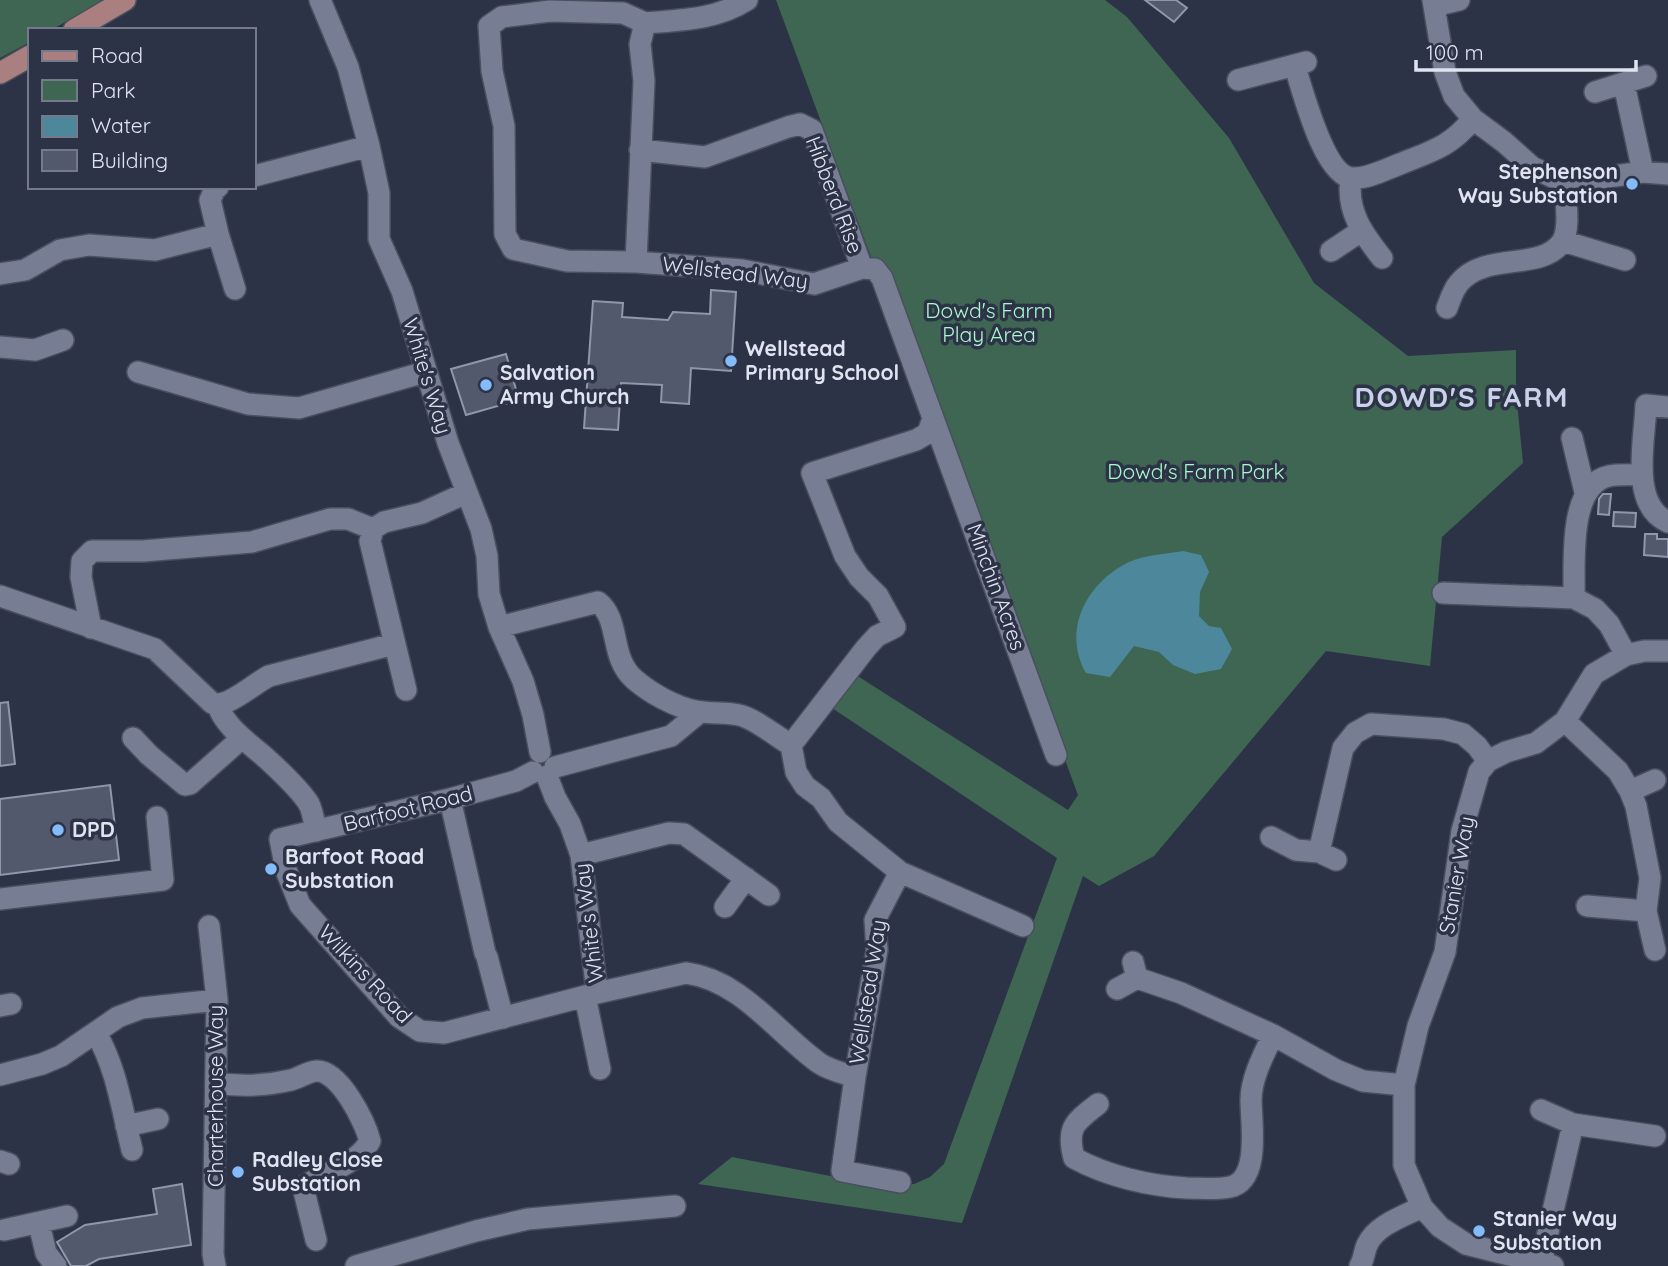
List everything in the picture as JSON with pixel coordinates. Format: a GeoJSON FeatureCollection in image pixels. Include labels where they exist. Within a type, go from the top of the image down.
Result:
{"type":"FeatureCollection","features":[{"type":"Feature","properties":{"kind":"main road"},"geometry":{"type":"LineString","coordinates":[[77,28],[125,0]]}},
{"type":"Feature","properties":{"kind":"main road"},"geometry":{"type":"LineString","coordinates":[[0,73],[28,56]]}},
{"type":"Feature","properties":{"kind":"street","name":"White's Way"},"geometry":{"type":"LineString","coordinates":[[320,0],[348,67],[369,146],[379,193],[379,239],[402,291],[425,372],[481,529],[487,556],[489,594],[499,627],[523,681],[544,767],[581,855],[591,995],[600,1069]]}},
{"type":"Feature","properties":{"kind":"street"},"geometry":{"type":"LineString","coordinates":[[636,262],[567,261],[513,250],[505,234],[504,126],[492,71],[489,26],[502,17],[524,12],[550,11],[623,13],[645,23],[714,15],[747,0]]}},
{"type":"Feature","properties":{"kind":"street"},"geometry":{"type":"LineString","coordinates":[[1459,0],[1434,3],[1445,72],[1454,96],[1473,119],[1532,167],[1564,183],[1643,172],[1668,174]]}},
{"type":"Feature","properties":{"kind":"street","name":"Wellstead Way"},"geometry":{"type":"LineString","coordinates":[[645,23],[640,44],[644,81],[636,262],[742,270],[814,284],[862,268]]}},
{"type":"Feature","properties":{"kind":"street"},"geometry":{"type":"LineString","coordinates":[[1238,80],[1301,64],[1324,151],[1336,170],[1351,179],[1444,147],[1473,119]]}},
{"type":"Feature","properties":{"kind":"street"},"geometry":{"type":"LineString","coordinates":[[1595,92],[1625,85],[1646,76]]}},
{"type":"Feature","properties":{"kind":"street"},"geometry":{"type":"LineString","coordinates":[[1625,85],[1643,172]]}},
{"type":"Feature","properties":{"kind":"street","name":"Hibberd Rise"},"geometry":{"type":"LineString","coordinates":[[640,150],[705,157],[788,127],[800,124],[812,130],[862,268]]}},
{"type":"Feature","properties":{"kind":"street"},"geometry":{"type":"LineString","coordinates":[[256,175],[369,146]]}},
{"type":"Feature","properties":{"kind":"street"},"geometry":{"type":"LineString","coordinates":[[1351,179],[1349,193],[1361,231],[1382,258]]}},
{"type":"Feature","properties":{"kind":"street"},"geometry":{"type":"LineString","coordinates":[[1447,307],[1448,280],[1486,265],[1537,257],[1553,250],[1563,241],[1566,225],[1564,183]]}},
{"type":"Feature","properties":{"kind":"street"},"geometry":{"type":"LineString","coordinates":[[215,189],[210,200],[235,289]]}},
{"type":"Feature","properties":{"kind":"street"},"geometry":{"type":"LineString","coordinates":[[1331,251],[1361,231]]}},
{"type":"Feature","properties":{"kind":"street"},"geometry":{"type":"LineString","coordinates":[[0,274],[26,270],[60,250],[89,246],[155,250],[218,234]]}},
{"type":"Feature","properties":{"kind":"street"},"geometry":{"type":"LineString","coordinates":[[1563,241],[1625,260]]}},
{"type":"Feature","properties":{"kind":"street"},"geometry":{"type":"LineString","coordinates":[[862,268],[875,269],[882,278],[932,421],[928,433],[916,440],[812,473],[845,556],[859,577],[878,596],[895,627],[877,636],[866,648],[791,745],[796,772],[805,786],[821,798],[838,822],[900,872],[1023,926]]}},
{"type":"Feature","properties":{"kind":"street"},"geometry":{"type":"LineString","coordinates":[[0,348],[35,351],[63,340]]}},
{"type":"Feature","properties":{"kind":"street"},"geometry":{"type":"LineString","coordinates":[[138,372],[248,404],[299,408],[425,372]]}},
{"type":"Feature","properties":{"kind":"street"},"geometry":{"type":"LineString","coordinates":[[1668,407],[1646,405],[1642,475],[1651,508],[1656,515],[1668,522]]}},
{"type":"Feature","properties":{"kind":"street","name":"Minchin Acres"},"geometry":{"type":"LineString","coordinates":[[932,421],[952,466],[1056,755]]}},
{"type":"Feature","properties":{"kind":"street"},"geometry":{"type":"LineString","coordinates":[[1572,438],[1585,492]]}},
{"type":"Feature","properties":{"kind":"street"},"geometry":{"type":"LineString","coordinates":[[1574,598],[1577,516],[1585,492],[1594,482],[1609,476],[1642,475]]}},
{"type":"Feature","properties":{"kind":"street"},"geometry":{"type":"LineString","coordinates":[[406,690],[370,541],[373,529],[384,522],[422,513],[466,493]]}},
{"type":"Feature","properties":{"kind":"street"},"geometry":{"type":"LineString","coordinates":[[91,628],[81,577],[82,561],[92,551],[143,551],[252,542],[330,519],[348,519],[373,529]]}},
{"type":"Feature","properties":{"kind":"street"},"geometry":{"type":"LineString","coordinates":[[1441,594],[1574,598],[1595,609],[1609,624],[1626,655]]}},
{"type":"Feature","properties":{"kind":"street"},"geometry":{"type":"LineString","coordinates":[[0,596],[155,649],[218,706],[269,677],[394,644]]}},
{"type":"Feature","properties":{"kind":"street"},"geometry":{"type":"LineString","coordinates":[[499,627],[598,602],[606,608],[618,656],[631,677],[678,705],[700,712],[741,715],[791,745]]}},
{"type":"Feature","properties":{"kind":"street"},"geometry":{"type":"LineString","coordinates":[[1271,837],[1296,849],[1328,856],[1343,748],[1354,733],[1371,724],[1444,729],[1463,734],[1477,746],[1488,761],[1506,751],[1536,743],[1565,721],[1594,674],[1626,655],[1644,651],[1668,651]]}},
{"type":"Feature","properties":{"kind":"street"},"geometry":{"type":"LineString","coordinates":[[218,706],[220,713],[242,738],[256,748],[305,799],[312,810],[316,831]]}},
{"type":"Feature","properties":{"kind":"street","name":"Barfoot Road"},"geometry":{"type":"LineString","coordinates":[[280,839],[450,799],[516,781],[544,767],[670,736],[700,712]]}},
{"type":"Feature","properties":{"kind":"street"},"geometry":{"type":"LineString","coordinates":[[1565,721],[1618,771],[1636,806],[1650,878],[1646,911],[1656,950]]}},
{"type":"Feature","properties":{"kind":"street"},"geometry":{"type":"LineString","coordinates":[[133,738],[185,785],[190,784],[242,738]]}},
{"type":"Feature","properties":{"kind":"street","name":"Stanier Way"},"geometry":{"type":"LineString","coordinates":[[1488,761],[1479,772],[1462,831],[1445,951],[1418,1026],[1404,1085],[1404,1165],[1422,1207],[1440,1227],[1466,1244],[1547,1264]]}},
{"type":"Feature","properties":{"kind":"street"},"geometry":{"type":"LineString","coordinates":[[1630,791],[1655,780]]}},
{"type":"Feature","properties":{"kind":"street"},"geometry":{"type":"LineString","coordinates":[[450,799],[503,1018]]}},
{"type":"Feature","properties":{"kind":"street"},"geometry":{"type":"LineString","coordinates":[[0,899],[163,880],[157,817]]}},
{"type":"Feature","properties":{"kind":"street"},"geometry":{"type":"LineString","coordinates":[[581,855],[668,833],[684,834],[769,895]]}},
{"type":"Feature","properties":{"kind":"street","name":"Wilkins Road"},"geometry":{"type":"LineString","coordinates":[[280,839],[286,870],[300,905],[399,1017],[420,1031],[444,1033],[591,995]]}},
{"type":"Feature","properties":{"kind":"street","name":"Wellstead Way"},"geometry":{"type":"LineString","coordinates":[[591,995],[685,974],[699,975],[716,981],[747,1001],[774,1027],[822,1065],[855,1077],[877,950],[875,920],[900,872]]}},
{"type":"Feature","properties":{"kind":"street"},"geometry":{"type":"LineString","coordinates":[[725,907],[746,878]]}},
{"type":"Feature","properties":{"kind":"street"},"geometry":{"type":"LineString","coordinates":[[1587,906],[1646,911]]}},
{"type":"Feature","properties":{"kind":"street","name":"Charterhouse Way"},"geometry":{"type":"LineString","coordinates":[[209,926],[217,1000],[212,1254],[215,1266]]}},
{"type":"Feature","properties":{"kind":"street"},"geometry":{"type":"LineString","coordinates":[[1116,989],[1135,970],[1273,1035],[1336,1070],[1363,1081],[1404,1085]]}},
{"type":"Feature","properties":{"kind":"street"},"geometry":{"type":"LineString","coordinates":[[0,1075],[61,1056],[118,1017],[142,1008],[217,1000]]}},
{"type":"Feature","properties":{"kind":"street"},"geometry":{"type":"LineString","coordinates":[[96,1033],[107,1052],[115,1075],[132,1150]]}},
{"type":"Feature","properties":{"kind":"street"},"geometry":{"type":"LineString","coordinates":[[1098,1104],[1071,1113],[1069,1140],[1074,1158],[1087,1165],[1155,1186],[1207,1189],[1232,1187],[1241,1181],[1247,1171],[1254,1140],[1250,1098],[1258,1067],[1273,1035]]}},
{"type":"Feature","properties":{"kind":"street"},"geometry":{"type":"LineString","coordinates":[[216,1083],[241,1087],[259,1085],[316,1071],[328,1075],[351,1099],[370,1141],[364,1151],[348,1162],[303,1187],[316,1240]]}},
{"type":"Feature","properties":{"kind":"street"},"geometry":{"type":"LineString","coordinates":[[855,1077],[842,1171],[900,1182]]}},
{"type":"Feature","properties":{"kind":"street"},"geometry":{"type":"LineString","coordinates":[[1541,1110],[1573,1124],[1655,1136]]}},
{"type":"Feature","properties":{"kind":"street"},"geometry":{"type":"LineString","coordinates":[[126,1126],[158,1119]]}},
{"type":"Feature","properties":{"kind":"street"},"geometry":{"type":"LineString","coordinates":[[1547,1264],[1573,1124]]}},
{"type":"Feature","properties":{"kind":"street"},"geometry":{"type":"LineString","coordinates":[[356,1266],[476,1231],[528,1219],[675,1206]]}},
{"type":"Feature","properties":{"kind":"street"},"geometry":{"type":"LineString","coordinates":[[1362,1261],[1367,1246],[1378,1230],[1422,1207]]}},
{"type":"Feature","properties":{"kind":"street"},"geometry":{"type":"LineString","coordinates":[[4,1230],[67,1216]]}},
{"type":"Feature","properties":{"kind":"street"},"geometry":{"type":"LineString","coordinates":[[39,1224],[47,1253],[56,1266]]}},
{"type":"Feature","properties":{"kind":"green space"},"geometry":{"type":"Polygon","coordinates":[[[0,0],[105,0],[55,28],[28,28],[28,43],[0,58],[0,0]]]}},
{"type":"Feature","properties":{"kind":"green space","name":"Dowd's Farm Park"},"geometry":{"type":"Polygon","coordinates":[[[776,0],[1105,0],[1127,17],[1229,138],[1314,283],[1408,356],[1516,350],[1516,392],[1523,463],[1442,537],[1430,666],[1326,651],[1154,856],[1099,886],[1083,876],[962,1223],[698,1184],[732,1157],[887,1187],[914,1184],[930,1177],[944,1164],[1057,858],[832,708],[856,675],[1068,810],[1078,795],[883,265],[871,257],[776,0]]]}},
{"type":"Feature","properties":{"kind":"water"},"geometry":{"type":"Polygon","coordinates":[[[1183,551],[1201,555],[1209,572],[1200,592],[1199,616],[1209,626],[1221,628],[1232,649],[1221,669],[1195,674],[1173,665],[1159,652],[1134,646],[1110,677],[1086,673],[1079,657],[1077,640],[1082,609],[1090,595],[1114,571],[1129,562],[1183,551]]]}},
{"type":"Feature","properties":{"kind":"building"},"geometry":{"type":"Polygon","coordinates":[[[1145,0],[1176,0],[1187,8],[1174,22],[1145,0]]]}},
{"type":"Feature","properties":{"kind":"building"},"geometry":{"type":"Polygon","coordinates":[[[711,290],[736,292],[731,371],[691,368],[689,404],[661,402],[662,385],[621,383],[618,430],[584,428],[593,301],[623,303],[622,317],[668,320],[673,312],[710,314],[711,290]]]}},
{"type":"Feature","properties":{"kind":"building","name":"Salvation Army Church"},"geometry":{"type":"Polygon","coordinates":[[[506,354],[519,400],[466,415],[451,369],[506,354]]]}},
{"type":"Feature","properties":{"kind":"building"},"geometry":{"type":"Polygon","coordinates":[[[1603,494],[1611,494],[1609,515],[1598,514],[1599,499],[1603,494]]]}},
{"type":"Feature","properties":{"kind":"building"},"geometry":{"type":"Polygon","coordinates":[[[1614,512],[1636,513],[1635,527],[1613,526],[1614,512]]]}},
{"type":"Feature","properties":{"kind":"building"},"geometry":{"type":"Polygon","coordinates":[[[1645,534],[1657,534],[1657,539],[1668,539],[1668,557],[1644,555],[1645,534]]]}},
{"type":"Feature","properties":{"kind":"building"},"geometry":{"type":"Polygon","coordinates":[[[8,702],[15,764],[0,766],[0,703],[8,702]]]}},
{"type":"Feature","properties":{"kind":"building","name":"DPD"},"geometry":{"type":"Polygon","coordinates":[[[110,785],[119,860],[0,875],[0,799],[110,785]]]}},
{"type":"Feature","properties":{"kind":"building"},"geometry":{"type":"Polygon","coordinates":[[[182,1184],[191,1245],[99,1259],[86,1266],[71,1266],[57,1242],[85,1225],[157,1214],[153,1189],[182,1184]]]}},
{"type":"Feature","properties":{"kind":"place","name":"Stephenson Way Substation"},"geometry":{"type":"Point","coordinates":[1632,184]}},
{"type":"Feature","properties":{"kind":"place","name":"Wellstead Primary School"},"geometry":{"type":"Point","coordinates":[731,361]}},
{"type":"Feature","properties":{"kind":"place","name":"Salvation Army Church"},"geometry":{"type":"Point","coordinates":[486,385]}},
{"type":"Feature","properties":{"kind":"place","name":"DPD"},"geometry":{"type":"Point","coordinates":[58,830]}},
{"type":"Feature","properties":{"kind":"place","name":"Barfoot Road Substation"},"geometry":{"type":"Point","coordinates":[271,869]}},
{"type":"Feature","properties":{"kind":"place","name":"Radley Close Substation"},"geometry":{"type":"Point","coordinates":[238,1172]}},
{"type":"Feature","properties":{"kind":"place","name":"Stanier Way Substation"},"geometry":{"type":"Point","coordinates":[1479,1231]}},
{"type":"Feature","properties":{"kind":"district","name":"DOWD'S FARM"},"geometry":{"type":"Point","coordinates":[1462,397]}},
{"type":"Feature","properties":{"kind":"park label","name":"Dowd's Farm Play Area"},"geometry":{"type":"Point","coordinates":[989,323]}}]}
